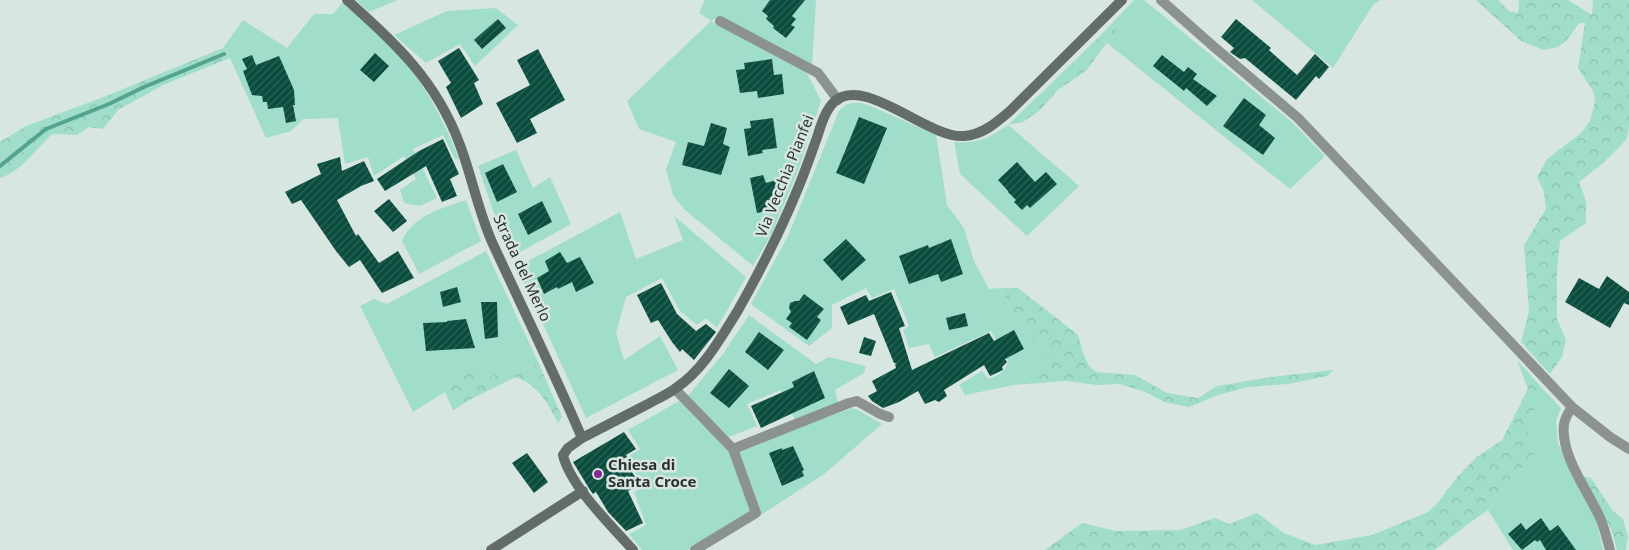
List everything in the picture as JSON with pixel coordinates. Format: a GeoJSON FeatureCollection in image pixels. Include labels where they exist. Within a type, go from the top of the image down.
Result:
{"type":"FeatureCollection","features":[{"type":"Feature","properties":{"kind":"street","name":"Strada del Merlo"},"geometry":{"type":"LineString","coordinates":[[347,0],[392,40],[411,61],[442,105],[459,143],[482,218],[557,379],[582,438]]}},
{"type":"Feature","properties":{"kind":"street"},"geometry":{"type":"LineString","coordinates":[[720,21],[818,73],[838,100],[851,95],[866,97],[946,134],[962,137],[979,133],[1010,111],[1122,0]]}},
{"type":"Feature","properties":{"kind":"street"},"geometry":{"type":"LineString","coordinates":[[1161,0],[1298,118],[1572,407],[1610,437],[1629,449]]}},
{"type":"Feature","properties":{"kind":"street","name":"Via Vecchia Pianfei"},"geometry":{"type":"LineString","coordinates":[[582,438],[675,389],[694,373],[714,348],[745,296],[785,221],[825,116],[838,100]]}},
{"type":"Feature","properties":{"kind":"street"},"geometry":{"type":"LineString","coordinates":[[675,389],[733,449],[756,513],[695,550]]}},
{"type":"Feature","properties":{"kind":"street"},"geometry":{"type":"LineString","coordinates":[[733,449],[849,403],[857,402],[889,417]]}},
{"type":"Feature","properties":{"kind":"street"},"geometry":{"type":"LineString","coordinates":[[1572,407],[1566,416],[1564,438],[1573,465],[1602,521],[1610,550]]}},
{"type":"Feature","properties":{"kind":"street"},"geometry":{"type":"LineString","coordinates":[[582,438],[568,448],[563,455],[568,468],[582,491],[633,550]]}},
{"type":"Feature","properties":{"kind":"street"},"geometry":{"type":"LineString","coordinates":[[491,550],[582,491]]}},
{"type":"Feature","properties":{"kind":"green space"},"geometry":{"type":"Polygon","coordinates":[[[356,0],[398,0],[369,12],[356,0]]]}},
{"type":"Feature","properties":{"kind":"green space"},"geometry":{"type":"Polygon","coordinates":[[[705,0],[816,0],[812,67],[719,16],[711,21],[699,13],[705,0]]]}},
{"type":"Feature","properties":{"kind":"green space"},"geometry":{"type":"Polygon","coordinates":[[[1134,0],[1141,0],[1107,43],[1099,37],[1134,0]]]}},
{"type":"Feature","properties":{"kind":"green space"},"geometry":{"type":"Polygon","coordinates":[[[1141,0],[1144,0],[1293,123],[1325,156],[1290,189],[1107,43],[1141,0]]]}},
{"type":"Feature","properties":{"kind":"green space"},"geometry":{"type":"Polygon","coordinates":[[[1252,0],[1380,0],[1373,5],[1333,68],[1252,0]]]}},
{"type":"Feature","properties":{"kind":"green space"},"geometry":{"type":"Polygon","coordinates":[[[1476,0],[1498,0],[1509,11],[1518,13],[1519,0],[1568,0],[1592,15],[1593,0],[1629,0],[1629,126],[1627,139],[1602,164],[1579,182],[1586,201],[1586,223],[1560,241],[1557,272],[1557,319],[1566,340],[1562,357],[1550,374],[1521,342],[1529,311],[1524,245],[1546,209],[1544,192],[1537,177],[1547,159],[1580,134],[1590,121],[1595,101],[1593,91],[1578,68],[1585,23],[1579,23],[1567,40],[1558,47],[1544,50],[1521,41],[1476,0]]]}},
{"type":"Feature","properties":{"kind":"green space"},"geometry":{"type":"Polygon","coordinates":[[[342,3],[392,47],[417,78],[447,131],[459,159],[455,159],[443,135],[413,149],[437,198],[420,206],[404,203],[400,190],[416,179],[404,156],[374,176],[368,157],[345,164],[338,118],[303,119],[291,131],[266,138],[230,58],[223,48],[243,20],[287,48],[314,14],[333,14],[342,3]]]}},
{"type":"Feature","properties":{"kind":"green space"},"geometry":{"type":"Polygon","coordinates":[[[496,8],[518,25],[475,66],[460,44],[426,63],[394,35],[447,11],[496,8]]]}},
{"type":"Feature","properties":{"kind":"green space"},"geometry":{"type":"Polygon","coordinates":[[[711,21],[807,73],[821,101],[799,168],[772,233],[753,266],[684,209],[673,195],[666,169],[676,142],[639,129],[627,101],[711,21]]]}},
{"type":"Feature","properties":{"kind":"green space"},"geometry":{"type":"Polygon","coordinates":[[[1099,37],[1107,43],[1086,71],[1058,90],[1039,111],[1023,122],[1008,125],[1099,37]]]}},
{"type":"Feature","properties":{"kind":"green space"},"geometry":{"type":"Polygon","coordinates":[[[223,48],[230,58],[165,84],[118,110],[103,129],[89,127],[77,135],[52,134],[22,165],[0,178],[0,142],[26,126],[101,98],[223,48]]]}},
{"type":"Feature","properties":{"kind":"green space"},"geometry":{"type":"Polygon","coordinates":[[[852,103],[871,106],[936,135],[947,205],[964,228],[974,261],[989,289],[1001,288],[1025,335],[1048,355],[1034,371],[1014,385],[965,395],[959,385],[982,371],[989,379],[1001,373],[1007,365],[1008,361],[991,331],[935,357],[929,344],[909,348],[903,330],[909,326],[894,289],[872,298],[866,288],[832,305],[832,328],[809,346],[751,304],[788,236],[839,111],[845,105],[852,103]]]}},
{"type":"Feature","properties":{"kind":"green space"},"geometry":{"type":"Polygon","coordinates":[[[1008,125],[1079,186],[1027,236],[960,174],[954,142],[977,141],[1008,125]]]}},
{"type":"Feature","properties":{"kind":"green space"},"geometry":{"type":"Polygon","coordinates":[[[516,150],[533,188],[550,177],[571,224],[513,256],[495,216],[478,166],[516,150]]]}},
{"type":"Feature","properties":{"kind":"green space"},"geometry":{"type":"Polygon","coordinates":[[[466,200],[481,241],[419,274],[402,241],[407,232],[420,219],[429,214],[466,200]]]}},
{"type":"Feature","properties":{"kind":"green space"},"geometry":{"type":"Polygon","coordinates":[[[620,212],[636,259],[683,240],[674,216],[746,277],[717,328],[706,318],[697,325],[680,311],[662,278],[626,297],[616,333],[624,360],[660,336],[678,370],[586,418],[517,267],[620,212]]]}},
{"type":"Feature","properties":{"kind":"green space"},"geometry":{"type":"Polygon","coordinates":[[[486,251],[540,366],[514,367],[484,379],[476,370],[457,379],[445,392],[413,412],[360,306],[374,299],[387,304],[486,251]]]}},
{"type":"Feature","properties":{"kind":"green space"},"geometry":{"type":"Polygon","coordinates":[[[1001,288],[1018,288],[1078,335],[1089,366],[1096,372],[1135,375],[1167,393],[1198,398],[1217,386],[1271,377],[1333,370],[1327,376],[1288,384],[1248,387],[1218,395],[1189,407],[1165,402],[1145,392],[1120,384],[1098,385],[1066,381],[1014,385],[1034,371],[1048,355],[1025,335],[1001,288]]]}},
{"type":"Feature","properties":{"kind":"green space"},"geometry":{"type":"Polygon","coordinates":[[[749,315],[816,364],[829,357],[866,366],[864,373],[835,390],[838,403],[795,420],[781,390],[747,404],[757,426],[729,437],[687,397],[723,354],[749,315]]]}},
{"type":"Feature","properties":{"kind":"green space"},"geometry":{"type":"Polygon","coordinates":[[[1517,360],[1542,388],[1528,431],[1534,457],[1504,487],[1488,510],[1435,550],[1045,550],[1082,523],[1116,531],[1180,530],[1215,518],[1229,524],[1257,513],[1284,533],[1315,545],[1372,535],[1426,513],[1437,504],[1457,477],[1477,457],[1502,440],[1528,389],[1517,360]]]}},
{"type":"Feature","properties":{"kind":"green space"},"geometry":{"type":"Polygon","coordinates":[[[540,366],[562,417],[558,423],[542,396],[531,385],[516,377],[453,410],[445,392],[457,379],[476,369],[484,379],[514,367],[540,366]]]}},
{"type":"Feature","properties":{"kind":"green space"},"geometry":{"type":"Polygon","coordinates":[[[1542,388],[1561,408],[1556,421],[1558,443],[1596,518],[1603,550],[1513,550],[1488,510],[1504,487],[1534,457],[1528,431],[1542,388]]]}},
{"type":"Feature","properties":{"kind":"green space"},"geometry":{"type":"Polygon","coordinates":[[[679,401],[729,452],[752,511],[688,550],[642,550],[629,534],[646,525],[634,492],[644,487],[627,460],[630,458],[629,456],[640,449],[628,430],[679,401]]]}},
{"type":"Feature","properties":{"kind":"green space"},"geometry":{"type":"Polygon","coordinates":[[[852,408],[882,424],[824,474],[761,515],[738,451],[852,408]]]}},
{"type":"Feature","properties":{"kind":"green space"},"geometry":{"type":"Polygon","coordinates":[[[1582,476],[1591,478],[1613,511],[1623,519],[1628,537],[1626,550],[1617,550],[1611,529],[1582,476]]]}},
{"type":"Feature","properties":{"kind":"building"},"geometry":{"type":"Polygon","coordinates":[[[770,0],[805,0],[792,16],[796,19],[791,25],[795,27],[786,38],[773,28],[774,26],[766,19],[768,16],[762,11],[770,0]]]}},
{"type":"Feature","properties":{"kind":"building"},"geometry":{"type":"Polygon","coordinates":[[[498,19],[506,28],[482,49],[474,40],[498,19]]]}},
{"type":"Feature","properties":{"kind":"building"},"geometry":{"type":"Polygon","coordinates":[[[1236,19],[1271,48],[1269,50],[1297,75],[1315,54],[1329,67],[1319,79],[1316,76],[1296,100],[1245,58],[1240,59],[1230,52],[1234,48],[1221,37],[1236,19]]]}},
{"type":"Feature","properties":{"kind":"building"},"geometry":{"type":"Polygon","coordinates":[[[459,48],[479,80],[474,83],[483,104],[461,118],[446,87],[451,83],[438,61],[459,48]]]}},
{"type":"Feature","properties":{"kind":"building"},"geometry":{"type":"Polygon","coordinates":[[[538,49],[565,100],[530,119],[537,133],[517,143],[496,103],[530,85],[517,60],[538,49]]]}},
{"type":"Feature","properties":{"kind":"building"},"geometry":{"type":"Polygon","coordinates":[[[375,53],[389,66],[374,82],[360,70],[375,53]]]}},
{"type":"Feature","properties":{"kind":"building"},"geometry":{"type":"Polygon","coordinates":[[[252,55],[256,65],[279,56],[294,90],[295,105],[293,105],[296,121],[286,123],[283,107],[268,109],[267,102],[263,102],[262,96],[252,95],[243,71],[247,69],[242,59],[252,55]]]}},
{"type":"Feature","properties":{"kind":"building"},"geometry":{"type":"Polygon","coordinates":[[[1162,55],[1184,72],[1188,67],[1197,74],[1193,79],[1217,96],[1207,106],[1186,88],[1184,91],[1153,66],[1162,55]]]}},
{"type":"Feature","properties":{"kind":"building"},"geometry":{"type":"Polygon","coordinates":[[[772,59],[774,75],[782,74],[784,94],[758,98],[757,91],[740,93],[736,70],[745,69],[744,63],[772,59]]]}},
{"type":"Feature","properties":{"kind":"building"},"geometry":{"type":"Polygon","coordinates":[[[1244,98],[1266,115],[1259,125],[1275,138],[1263,155],[1223,126],[1244,98]]]}},
{"type":"Feature","properties":{"kind":"building"},"geometry":{"type":"Polygon","coordinates":[[[859,117],[887,128],[864,184],[836,173],[859,117]]]}},
{"type":"Feature","properties":{"kind":"building"},"geometry":{"type":"Polygon","coordinates":[[[773,118],[777,148],[762,150],[763,153],[748,156],[744,129],[751,128],[750,121],[773,118]]]}},
{"type":"Feature","properties":{"kind":"building"},"geometry":{"type":"Polygon","coordinates":[[[711,123],[727,128],[723,144],[730,147],[721,175],[682,165],[688,142],[704,146],[711,123]]]}},
{"type":"Feature","properties":{"kind":"building"},"geometry":{"type":"Polygon","coordinates":[[[443,139],[459,174],[450,179],[457,196],[442,202],[426,166],[385,191],[377,179],[419,151],[443,139]]]}},
{"type":"Feature","properties":{"kind":"building"},"geometry":{"type":"Polygon","coordinates":[[[340,157],[342,171],[364,161],[374,181],[337,200],[356,236],[358,234],[379,263],[398,251],[414,278],[382,293],[360,260],[349,267],[301,200],[292,204],[285,192],[321,174],[317,164],[340,157]]]}},
{"type":"Feature","properties":{"kind":"building"},"geometry":{"type":"Polygon","coordinates":[[[1017,162],[1035,182],[1046,172],[1057,184],[1030,208],[1027,205],[1022,210],[1014,202],[1016,200],[998,180],[1017,162]]]}},
{"type":"Feature","properties":{"kind":"building"},"geometry":{"type":"Polygon","coordinates":[[[503,164],[517,192],[497,202],[485,173],[503,164]]]}},
{"type":"Feature","properties":{"kind":"building"},"geometry":{"type":"Polygon","coordinates":[[[763,175],[766,183],[776,180],[781,199],[778,201],[776,209],[757,213],[750,178],[763,175]]]}},
{"type":"Feature","properties":{"kind":"building"},"geometry":{"type":"Polygon","coordinates":[[[389,199],[407,221],[393,232],[374,211],[389,199]]]}},
{"type":"Feature","properties":{"kind":"building"},"geometry":{"type":"Polygon","coordinates":[[[542,201],[552,222],[528,235],[518,214],[542,201]]]}},
{"type":"Feature","properties":{"kind":"building"},"geometry":{"type":"Polygon","coordinates":[[[846,239],[866,260],[842,281],[823,260],[846,239]]]}},
{"type":"Feature","properties":{"kind":"building"},"geometry":{"type":"Polygon","coordinates":[[[951,239],[963,274],[941,282],[938,274],[909,284],[899,256],[928,245],[929,248],[951,239]]]}},
{"type":"Feature","properties":{"kind":"building"},"geometry":{"type":"Polygon","coordinates":[[[560,252],[567,263],[580,257],[594,283],[576,292],[572,282],[544,294],[537,278],[549,271],[545,261],[560,252]]]}},
{"type":"Feature","properties":{"kind":"building"},"geometry":{"type":"Polygon","coordinates":[[[1607,276],[1629,292],[1629,305],[1624,303],[1610,328],[1565,302],[1579,278],[1599,289],[1607,276]]]}},
{"type":"Feature","properties":{"kind":"building"},"geometry":{"type":"Polygon","coordinates":[[[661,283],[677,314],[696,331],[706,324],[716,332],[694,360],[682,349],[680,352],[658,320],[651,323],[637,295],[661,283]]]}},
{"type":"Feature","properties":{"kind":"building"},"geometry":{"type":"Polygon","coordinates":[[[457,287],[461,302],[443,307],[440,292],[457,287]]]}},
{"type":"Feature","properties":{"kind":"building"},"geometry":{"type":"Polygon","coordinates":[[[891,292],[905,326],[899,328],[912,370],[989,333],[994,341],[1014,330],[1024,349],[1005,359],[1007,362],[1002,367],[1003,370],[990,376],[984,365],[944,390],[947,396],[939,402],[935,400],[925,404],[918,391],[899,402],[883,408],[868,396],[877,391],[872,381],[896,368],[895,364],[897,363],[894,363],[874,314],[848,325],[840,307],[866,295],[869,301],[891,292]]]}},
{"type":"Feature","properties":{"kind":"building"},"geometry":{"type":"Polygon","coordinates":[[[804,294],[824,309],[817,317],[821,320],[807,340],[789,327],[792,323],[786,319],[791,312],[789,308],[790,303],[799,301],[804,294]]]}},
{"type":"Feature","properties":{"kind":"building"},"geometry":{"type":"Polygon","coordinates":[[[481,302],[497,302],[498,337],[485,339],[481,302]]]}},
{"type":"Feature","properties":{"kind":"building"},"geometry":{"type":"Polygon","coordinates":[[[965,313],[968,326],[949,330],[946,318],[965,313]]]}},
{"type":"Feature","properties":{"kind":"building"},"geometry":{"type":"Polygon","coordinates":[[[466,319],[475,348],[426,351],[423,323],[466,319]]]}},
{"type":"Feature","properties":{"kind":"building"},"geometry":{"type":"Polygon","coordinates":[[[759,332],[784,350],[768,370],[745,352],[759,332]]]}},
{"type":"Feature","properties":{"kind":"building"},"geometry":{"type":"Polygon","coordinates":[[[864,337],[876,341],[871,356],[859,353],[864,337]]]}},
{"type":"Feature","properties":{"kind":"building"},"geometry":{"type":"Polygon","coordinates":[[[729,369],[749,386],[729,408],[710,393],[729,369]]]}},
{"type":"Feature","properties":{"kind":"building"},"geometry":{"type":"Polygon","coordinates":[[[814,371],[825,398],[761,428],[751,406],[794,387],[792,382],[814,371]]]}},
{"type":"Feature","properties":{"kind":"building"},"geometry":{"type":"Polygon","coordinates":[[[624,432],[636,449],[623,459],[640,484],[628,491],[643,523],[626,531],[608,512],[596,492],[593,494],[573,462],[624,432]]]}},
{"type":"Feature","properties":{"kind":"building"},"geometry":{"type":"Polygon","coordinates":[[[793,446],[804,470],[802,471],[804,476],[782,486],[769,453],[793,446]]]}},
{"type":"Feature","properties":{"kind":"building"},"geometry":{"type":"Polygon","coordinates":[[[527,453],[548,482],[534,493],[512,463],[527,453]]]}},
{"type":"Feature","properties":{"kind":"building"},"geometry":{"type":"Polygon","coordinates":[[[1541,518],[1550,531],[1558,525],[1576,550],[1546,550],[1540,540],[1537,542],[1535,540],[1522,550],[1508,534],[1521,523],[1526,530],[1541,518]]]}},
{"type":"Feature","properties":{"kind":"waterway"},"geometry":{"type":"LineString","coordinates":[[0,166],[46,129],[224,54]]}},
{"type":"Feature","properties":{"kind":"place","name":"Chiesa di Santa Croce"},"geometry":{"type":"Point","coordinates":[598,474]}}]}
